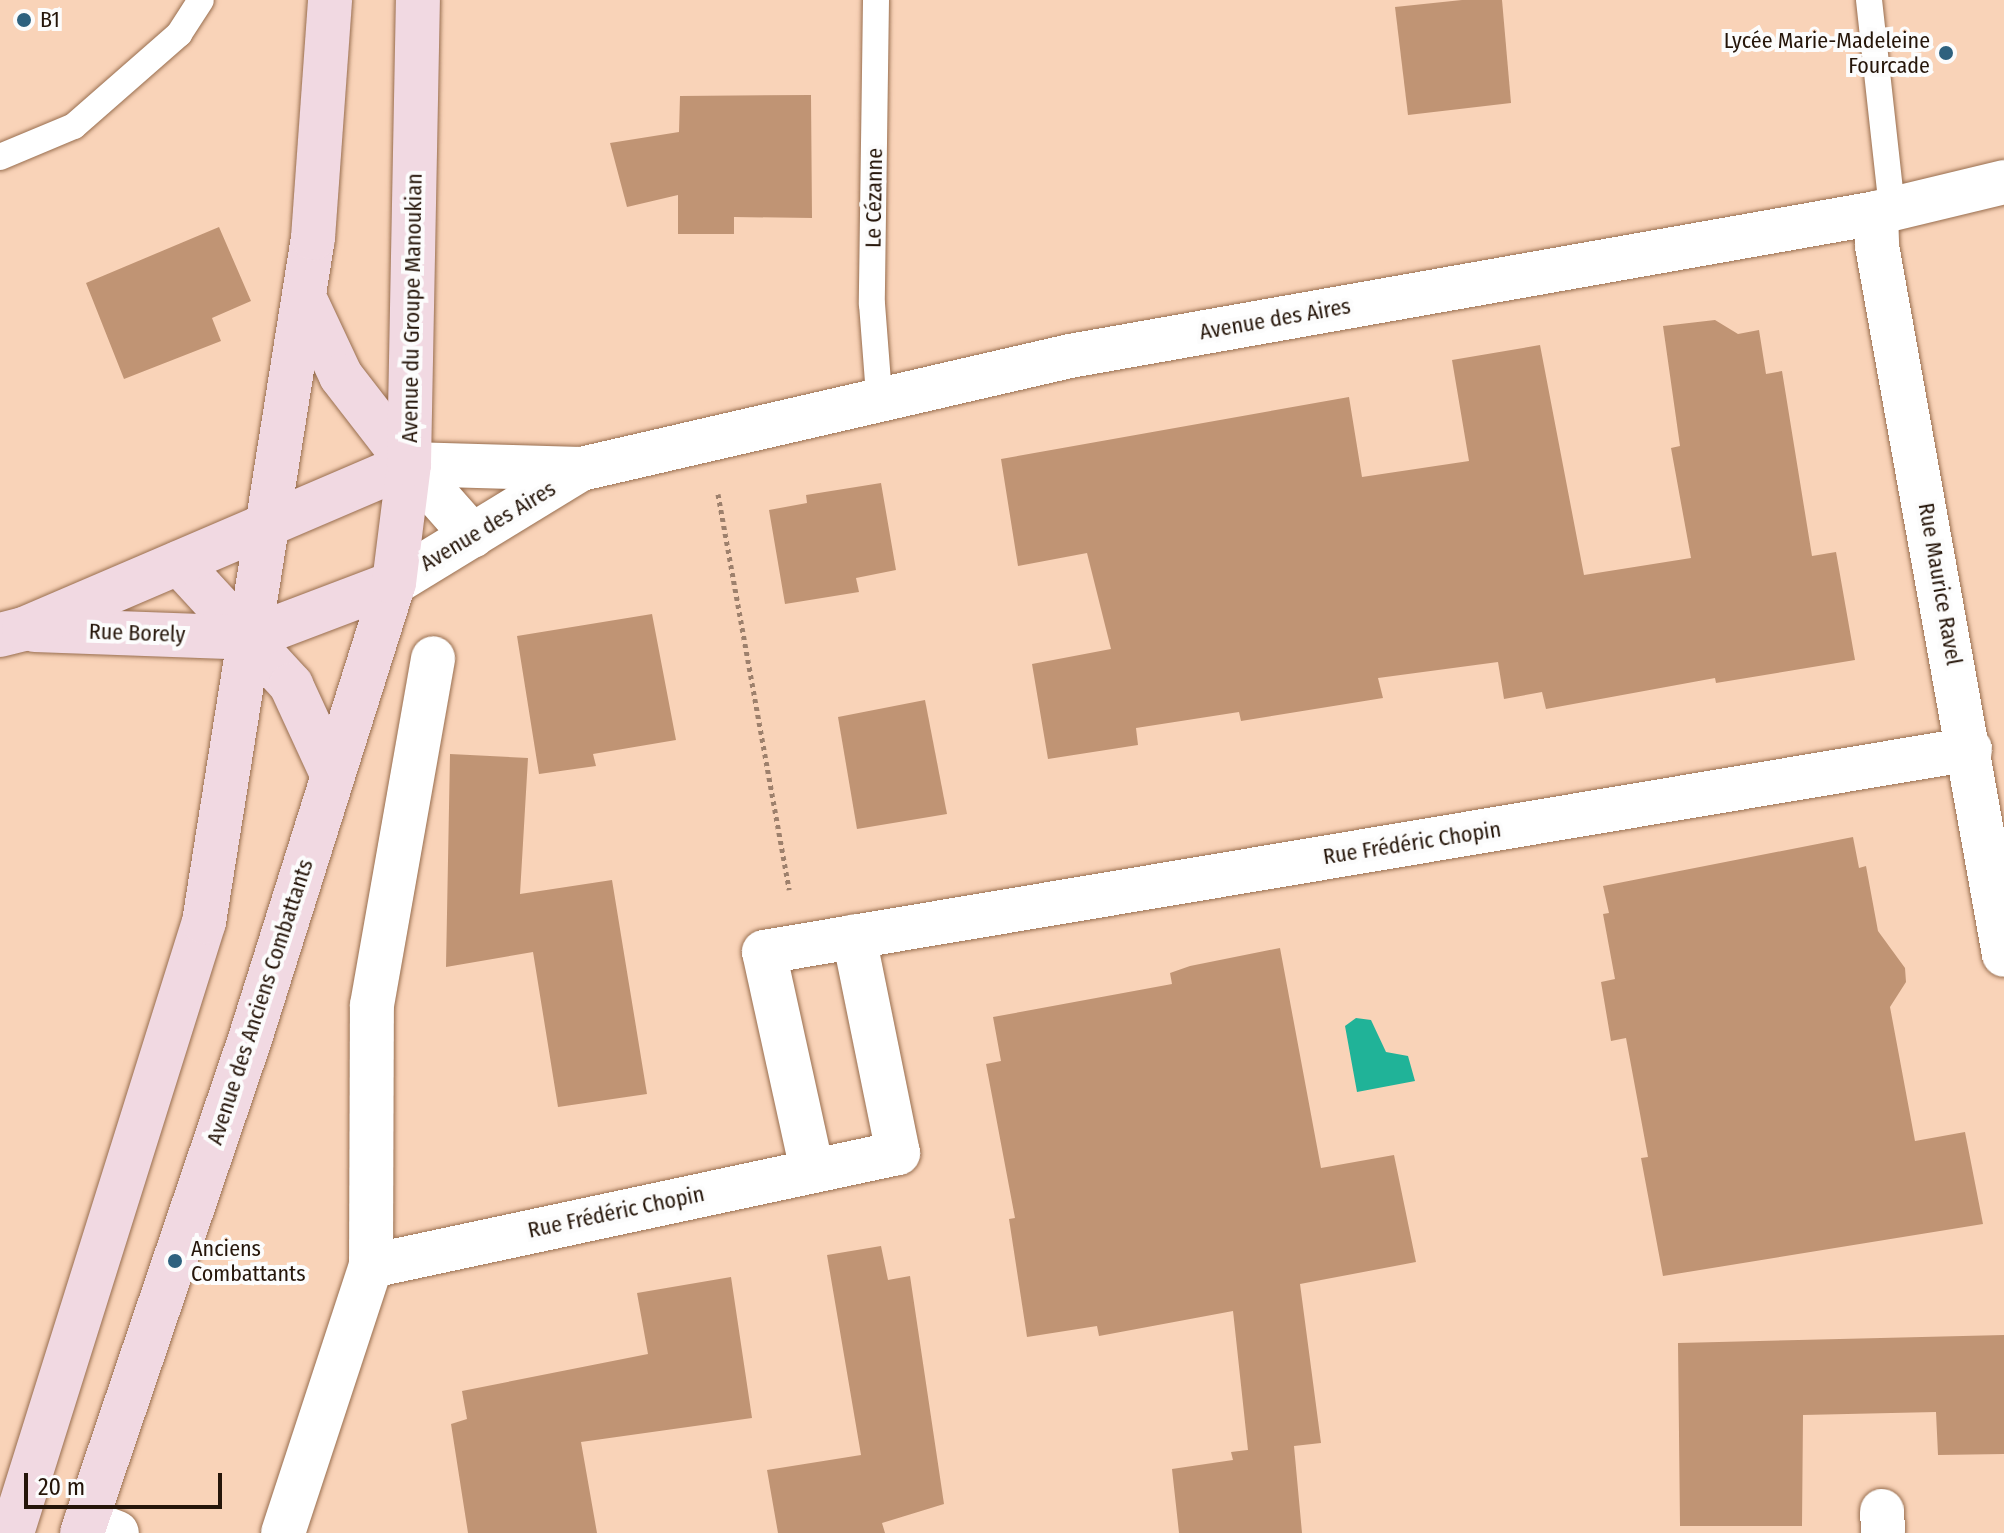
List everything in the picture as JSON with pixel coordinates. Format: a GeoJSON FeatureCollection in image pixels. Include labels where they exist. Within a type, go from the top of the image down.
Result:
{"type":"FeatureCollection","features":[{"type":"Feature","properties":{"kind":"main road"},"geometry":{"type":"LineString","coordinates":[[12,1533],[204,922],[313,238],[330,0]]}},
{"type":"Feature","properties":{"kind":"main road","name":"Avenue du Groupe Manoukian"},"geometry":{"type":"LineString","coordinates":[[409,464],[418,0]]}},
{"type":"Feature","properties":{"kind":"main road","name":"Avenue du Groupe Manoukian"},"geometry":{"type":"LineString","coordinates":[[304,297],[341,376],[409,464]]}},
{"type":"Feature","properties":{"kind":"main road","name":"Rue Borely"},"geometry":{"type":"LineString","coordinates":[[12,632],[409,464]]}},
{"type":"Feature","properties":{"kind":"main road","name":"Avenue des Anciens Combattants"},"geometry":{"type":"LineString","coordinates":[[95,1529],[394,583],[409,464]]}},
{"type":"Feature","properties":{"kind":"main road"},"geometry":{"type":"LineString","coordinates":[[179,563],[291,685],[332,774]]}},
{"type":"Feature","properties":{"kind":"main road"},"geometry":{"type":"LineString","coordinates":[[249,638],[394,583]]}},
{"type":"Feature","properties":{"kind":"main road","name":"Rue Borely"},"geometry":{"type":"LineString","coordinates":[[12,632],[249,638]]}},
{"type":"Feature","properties":{"kind":"street","name":"Avenue des Aires"},"geometry":{"type":"LineString","coordinates":[[409,464],[581,469],[879,396],[1100,350],[1884,212],[1994,187]]}},
{"type":"Feature","properties":{"kind":"street","name":"Rue Maurice Ravel"},"geometry":{"type":"LineString","coordinates":[[1884,212],[1877,246],[1970,749],[2004,955]]}},
{"type":"Feature","properties":{"kind":"street"},"geometry":{"type":"LineString","coordinates":[[409,464],[473,536]]}},
{"type":"Feature","properties":{"kind":"street","name":"Avenue des Aires"},"geometry":{"type":"LineString","coordinates":[[394,583],[581,469]]}},
{"type":"Feature","properties":{"kind":"street"},"geometry":{"type":"LineString","coordinates":[[283,1533],[371,1266],[372,1005],[433,658]]}},
{"type":"Feature","properties":{"kind":"street","name":"Rue Frédéric Chopin"},"geometry":{"type":"LineString","coordinates":[[812,1170],[764,952],[1970,749]]}},
{"type":"Feature","properties":{"kind":"street","name":"Rue Frédéric Chopin"},"geometry":{"type":"LineString","coordinates":[[371,1266],[898,1153],[854,936]]}},
{"type":"Feature","properties":{"kind":"lane"},"geometry":{"type":"LineString","coordinates":[[0,157],[74,126],[179,34],[201,0]]}},
{"type":"Feature","properties":{"kind":"lane","name":"Le Cézanne"},"geometry":{"type":"LineString","coordinates":[[876,0],[872,304],[879,396]]}},
{"type":"Feature","properties":{"kind":"lane"},"geometry":{"type":"LineString","coordinates":[[1869,0],[1884,212]]}},
{"type":"Feature","properties":{"kind":"path"},"geometry":{"type":"LineString","coordinates":[[718,492],[799,946]]}},
{"type":"Feature","properties":{"kind":"water"},"geometry":{"type":"Polygon","coordinates":[[[1356,1018],[1371,1020],[1386,1052],[1408,1056],[1415,1081],[1357,1092],[1345,1026],[1356,1018]]]}},
{"type":"Feature","properties":{"kind":"building"},"geometry":{"type":"Polygon","coordinates":[[[1462,0],[1502,0],[1511,103],[1408,115],[1395,7],[1462,0]]]}},
{"type":"Feature","properties":{"kind":"building"},"geometry":{"type":"Polygon","coordinates":[[[811,95],[812,218],[734,217],[734,234],[678,234],[678,195],[627,207],[610,143],[679,132],[680,96],[811,95]]]}},
{"type":"Feature","properties":{"kind":"building"},"geometry":{"type":"Polygon","coordinates":[[[219,227],[251,301],[212,318],[221,341],[124,379],[86,283],[219,227]]]}},
{"type":"Feature","properties":{"kind":"building"},"geometry":{"type":"Polygon","coordinates":[[[1715,320],[1738,334],[1759,330],[1766,374],[1782,371],[1812,556],[1836,552],[1855,660],[1716,683],[1715,678],[1546,709],[1542,692],[1504,699],[1498,662],[1378,678],[1383,698],[1241,721],[1239,712],[1136,728],[1138,745],[1048,759],[1032,664],[1111,649],[1087,553],[1018,566],[1001,459],[1349,397],[1362,477],[1469,461],[1452,360],[1540,345],[1584,575],[1691,558],[1671,448],[1680,446],[1663,326],[1715,320]]]}},
{"type":"Feature","properties":{"kind":"building"},"geometry":{"type":"Polygon","coordinates":[[[881,483],[896,570],[856,578],[859,592],[785,604],[769,510],[807,503],[806,495],[881,483]]]}},
{"type":"Feature","properties":{"kind":"building"},"geometry":{"type":"Polygon","coordinates":[[[652,614],[676,740],[593,754],[596,766],[539,774],[517,636],[652,614]]]}},
{"type":"Feature","properties":{"kind":"building"},"geometry":{"type":"Polygon","coordinates":[[[925,700],[947,814],[857,829],[838,717],[925,700]]]}},
{"type":"Feature","properties":{"kind":"building"},"geometry":{"type":"Polygon","coordinates":[[[450,754],[528,758],[520,894],[612,880],[647,1094],[558,1107],[533,952],[446,967],[450,754]]]}},
{"type":"Feature","properties":{"kind":"building"},"geometry":{"type":"Polygon","coordinates":[[[1853,837],[1859,868],[1866,866],[1878,931],[1905,968],[1906,982],[1890,1007],[1915,1141],[1965,1132],[1983,1224],[1663,1276],[1641,1158],[1648,1157],[1626,1038],[1611,1041],[1601,982],[1615,979],[1603,914],[1609,913],[1603,886],[1853,837]]]}},
{"type":"Feature","properties":{"kind":"building"},"geometry":{"type":"Polygon","coordinates":[[[1280,948],[1321,1168],[1394,1155],[1416,1262],[1300,1284],[1321,1443],[1294,1446],[1302,1533],[1179,1533],[1172,1469],[1233,1460],[1231,1452],[1248,1450],[1233,1311],[1099,1336],[1097,1326],[1027,1337],[1009,1219],[1015,1218],[986,1064],[1001,1061],[993,1017],[1172,984],[1170,973],[1190,966],[1280,948]]]}},
{"type":"Feature","properties":{"kind":"building"},"geometry":{"type":"Polygon","coordinates":[[[881,1246],[888,1280],[910,1276],[944,1504],[882,1523],[885,1533],[778,1533],[767,1470],[861,1455],[827,1255],[881,1246]]]}},
{"type":"Feature","properties":{"kind":"building"},"geometry":{"type":"Polygon","coordinates":[[[731,1277],[752,1418],[581,1442],[597,1533],[468,1533],[451,1424],[467,1419],[462,1391],[648,1354],[637,1293],[731,1277]]]}},
{"type":"Feature","properties":{"kind":"building"},"geometry":{"type":"Polygon","coordinates":[[[2004,1335],[2004,1454],[1938,1455],[1936,1412],[1803,1415],[1802,1526],[1680,1526],[1678,1343],[2004,1335]]]}},
{"type":"Feature","properties":{"kind":"place","name":"B1"},"geometry":{"type":"Point","coordinates":[24,20]}},
{"type":"Feature","properties":{"kind":"place","name":"Lycée Marie-Madeleine Fourcade"},"geometry":{"type":"Point","coordinates":[1946,53]}},
{"type":"Feature","properties":{"kind":"place","name":"Anciens Combattants"},"geometry":{"type":"Point","coordinates":[175,1261]}}]}
